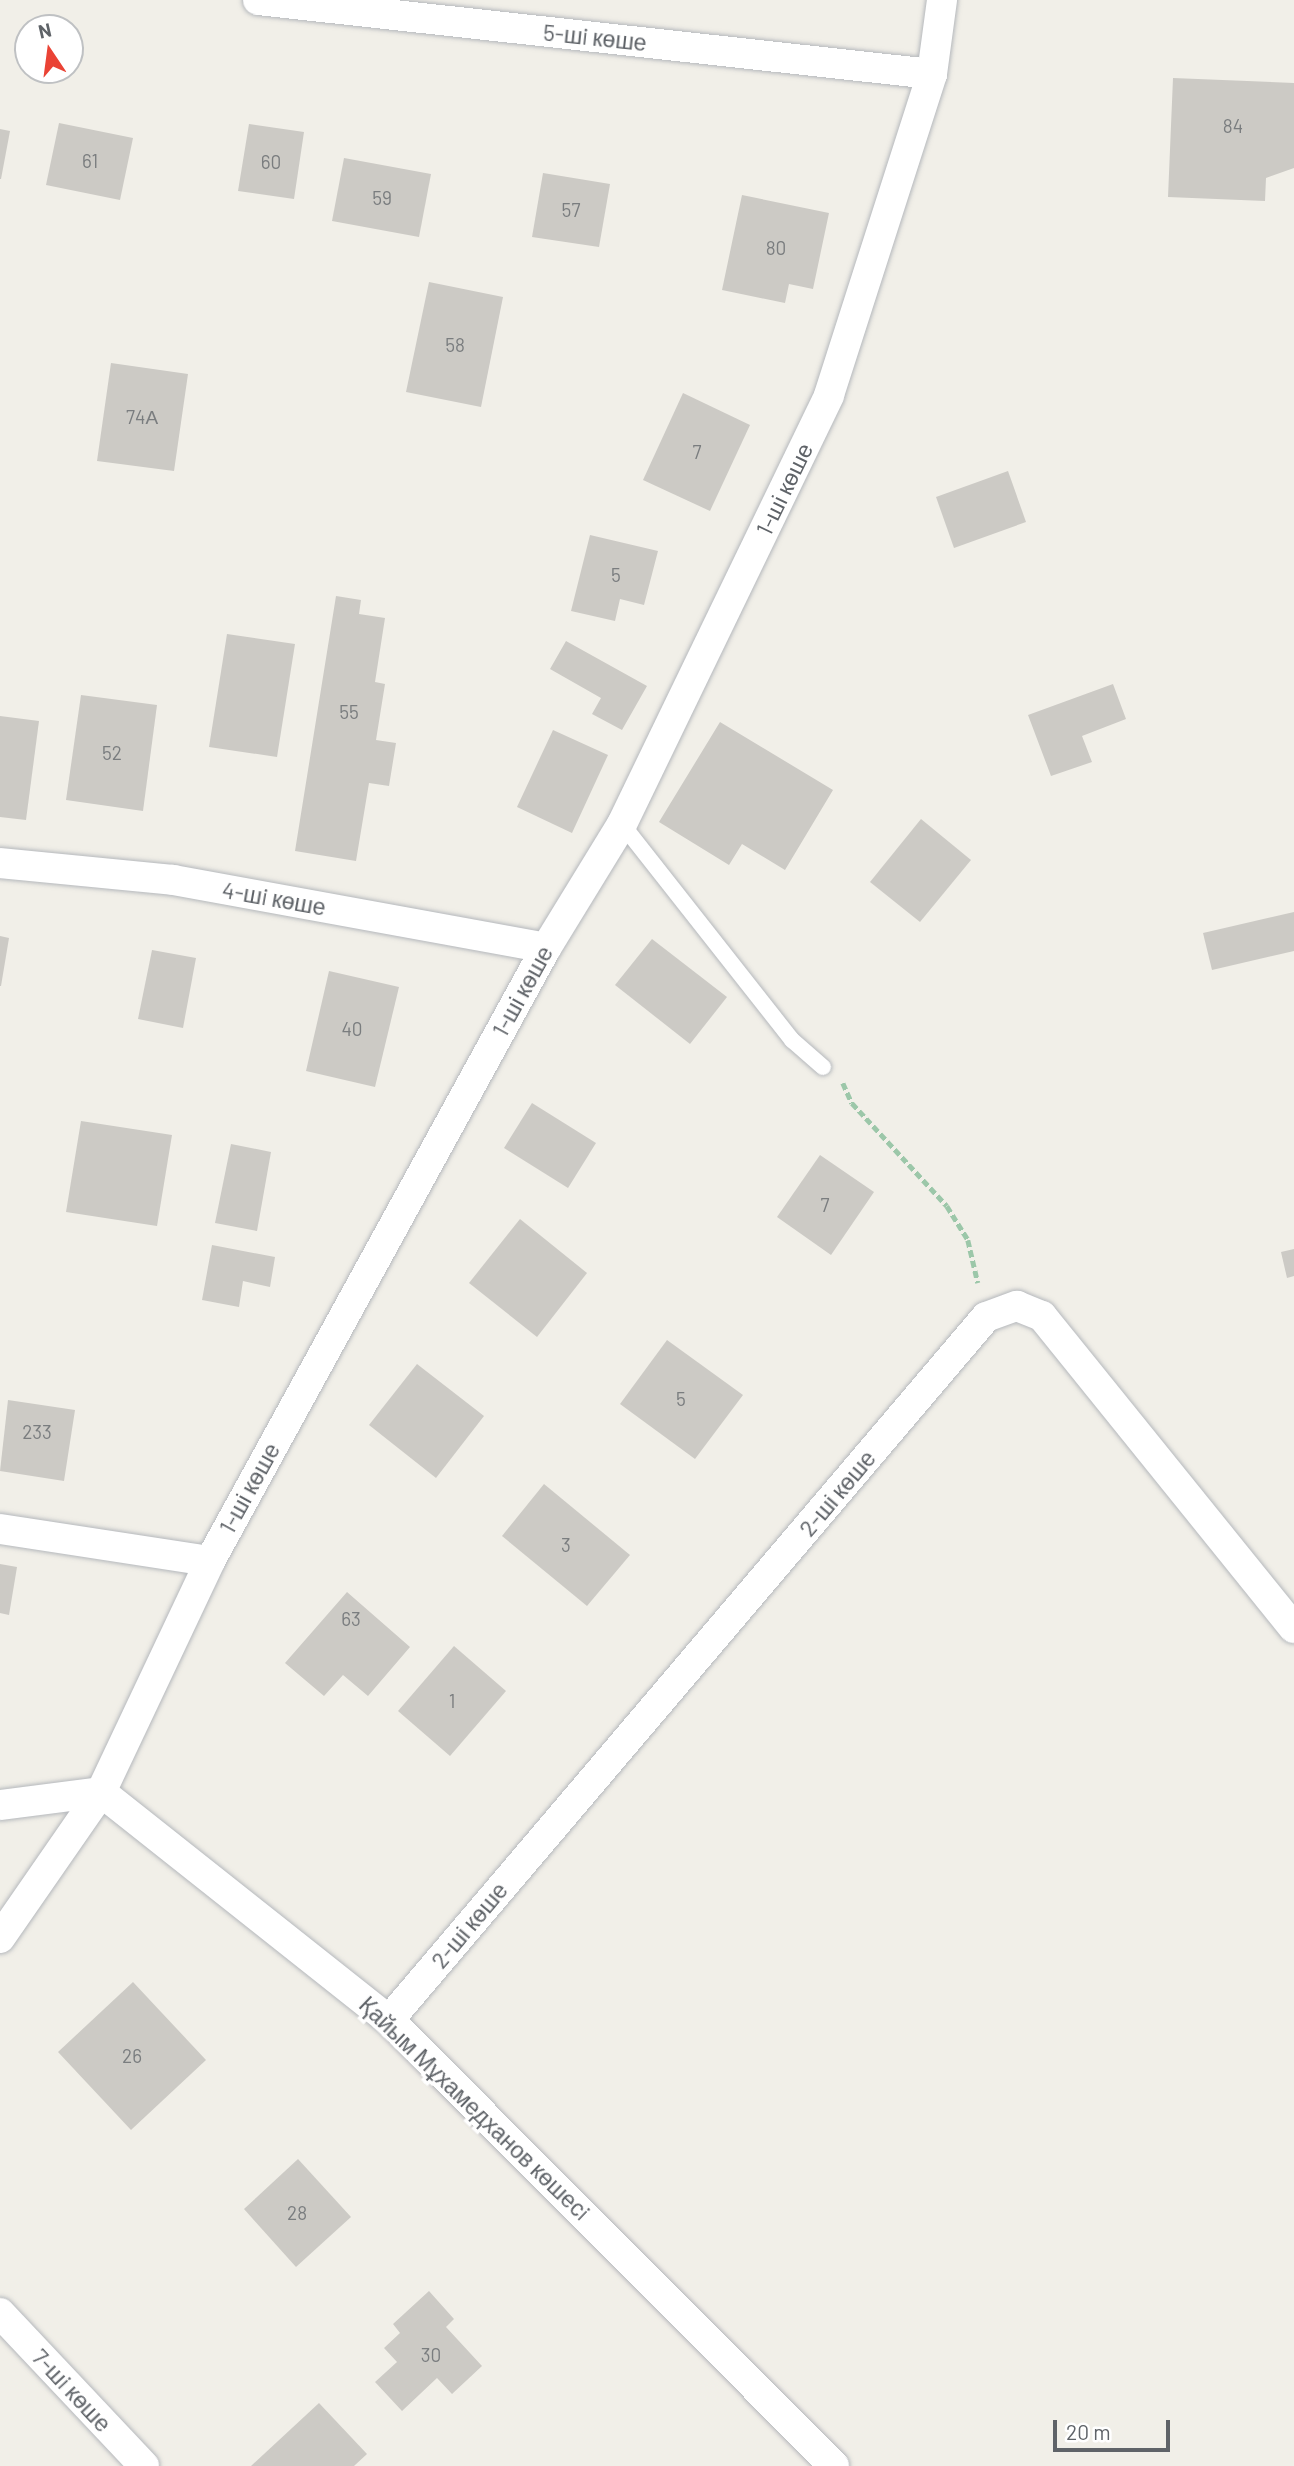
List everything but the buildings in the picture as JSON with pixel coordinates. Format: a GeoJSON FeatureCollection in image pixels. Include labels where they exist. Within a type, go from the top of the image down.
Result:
{"type":"FeatureCollection","features":[{"type":"Feature","properties":{"kind":"street","name":"5-шi көше"},"geometry":{"type":"LineString","coordinates":[[258,0],[932,74]]}},
{"type":"Feature","properties":{"kind":"street","name":"1-ші көше"},"geometry":{"type":"LineString","coordinates":[[0,1938],[101,1792],[210,1561],[546,948],[622,824],[829,395],[932,74],[942,0]]}},
{"type":"Feature","properties":{"kind":"street","name":"4-шi көше"},"geometry":{"type":"LineString","coordinates":[[0,863],[173,880],[546,948]]}},
{"type":"Feature","properties":{"kind":"street"},"geometry":{"type":"LineString","coordinates":[[986,1317],[1017,1306],[1042,1316],[1294,1628]]}},
{"type":"Feature","properties":{"kind":"street","name":"2-ші көше"},"geometry":{"type":"LineString","coordinates":[[389,2020],[986,1317]]}},
{"type":"Feature","properties":{"kind":"street"},"geometry":{"type":"LineString","coordinates":[[0,1529],[210,1561]]}},
{"type":"Feature","properties":{"kind":"street"},"geometry":{"type":"LineString","coordinates":[[0,1805],[101,1792]]}},
{"type":"Feature","properties":{"kind":"street","name":"Қайым Мұхамедханов көшесi"},"geometry":{"type":"LineString","coordinates":[[101,1792],[389,2020],[834,2466]]}},
{"type":"Feature","properties":{"kind":"street","name":"7-шi көше"},"geometry":{"type":"LineString","coordinates":[[0,2313],[144,2466]]}},
{"type":"Feature","properties":{"kind":"lane"},"geometry":{"type":"LineString","coordinates":[[622,824],[792,1040],[824,1067]]}},
{"type":"Feature","properties":{"kind":"path"},"geometry":{"type":"LineString","coordinates":[[824,1067],[947,1206],[968,1240],[986,1317]]}}]}
